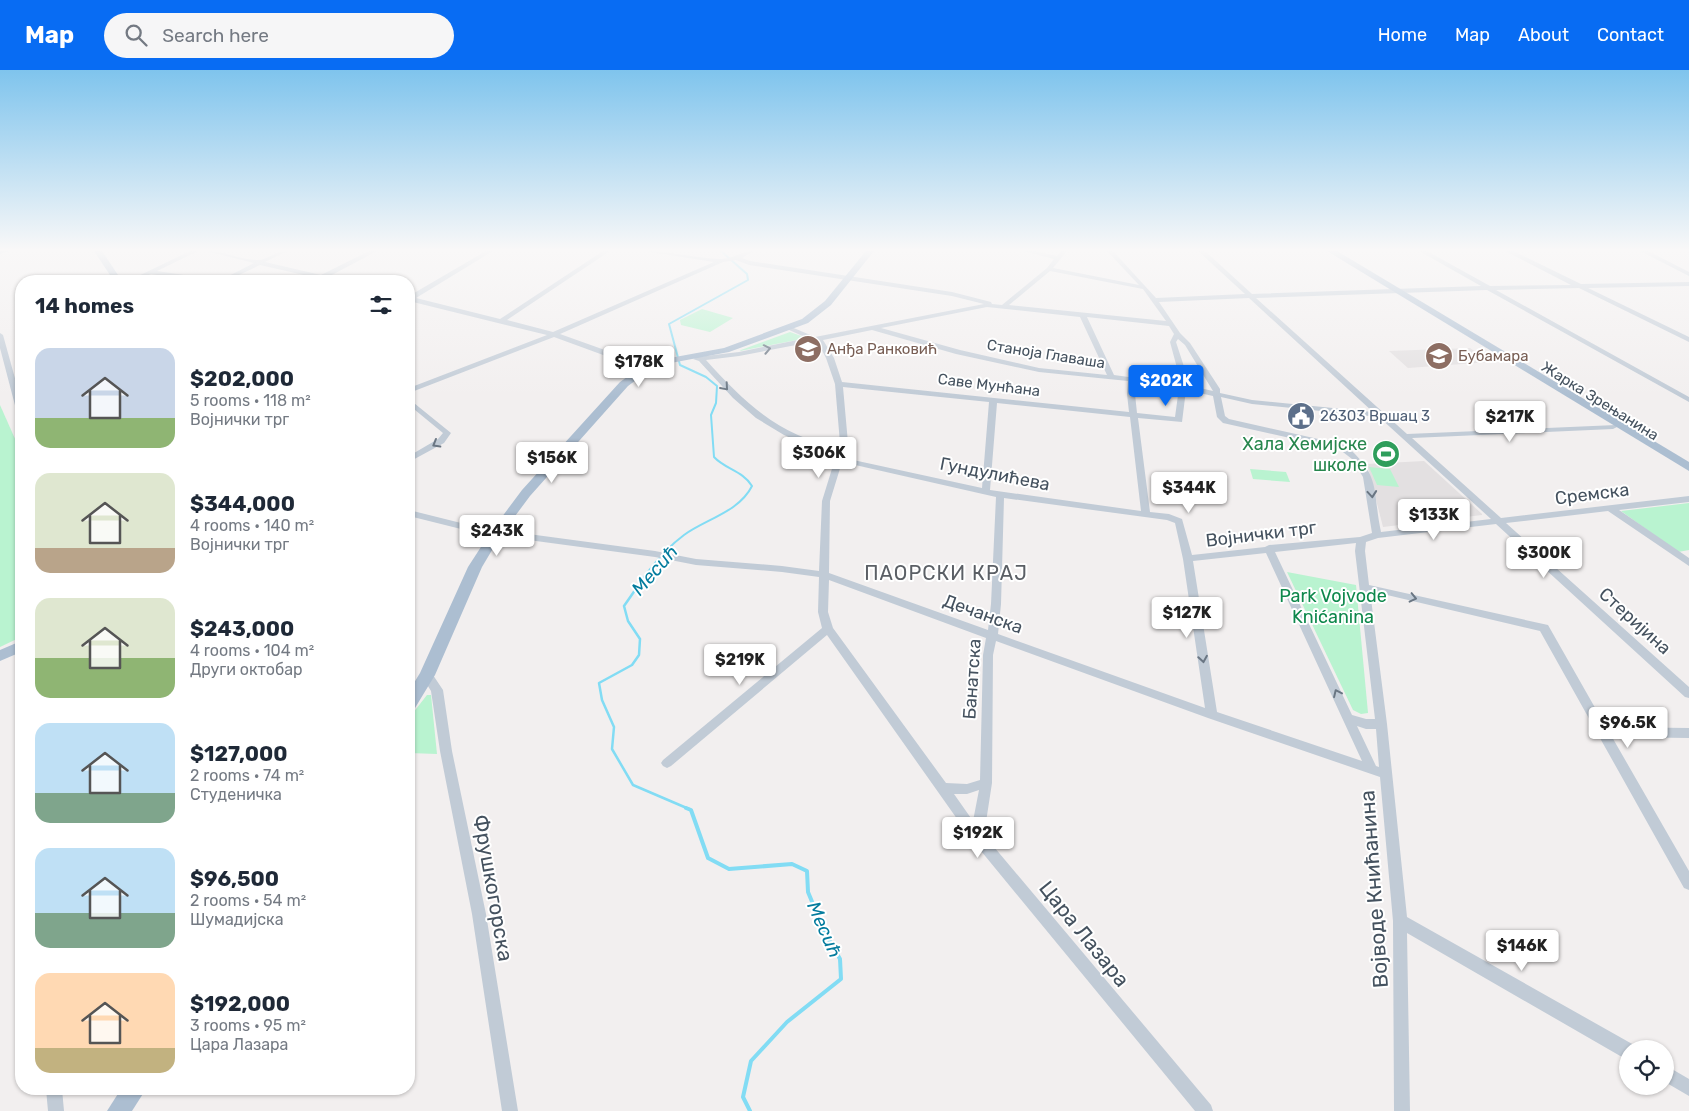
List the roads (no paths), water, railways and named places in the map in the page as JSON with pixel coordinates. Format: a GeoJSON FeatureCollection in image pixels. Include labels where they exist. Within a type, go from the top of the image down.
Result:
{"type":"FeatureCollection","features":[{"type":"Feature","properties":{"kind":"main road"},"geometry":{"type":"LineString","coordinates":[[415,694],[427,675],[475,567],[496,532],[526,493],[614,394],[634,375],[649,365],[726,350],[789,328],[808,319],[821,310],[830,300]]}},
{"type":"Feature","properties":{"kind":"main road","name":"Жарка Зрењанина"},"geometry":{"type":"LineString","coordinates":[[1405,300],[1689,474]]}},
{"type":"Feature","properties":{"kind":"main road","name":"Жарка Зрењанина"},"geometry":{"type":"LineString","coordinates":[[1415,300],[1689,467]]}},
{"type":"Feature","properties":{"kind":"main road"},"geometry":{"type":"LineString","coordinates":[[0,656],[15,649]]}},
{"type":"Feature","properties":{"kind":"main road"},"geometry":{"type":"LineString","coordinates":[[118,1111],[130,1095]]}},
{"type":"Feature","properties":{"kind":"street"},"geometry":{"type":"LineString","coordinates":[[415,300],[553,334],[628,361],[649,365]]}},
{"type":"Feature","properties":{"kind":"street"},"geometry":{"type":"LineString","coordinates":[[501,321],[533,300]]}},
{"type":"Feature","properties":{"kind":"street"},"geometry":{"type":"LineString","coordinates":[[415,389],[553,334],[633,300]]}},
{"type":"Feature","properties":{"kind":"street"},"geometry":{"type":"LineString","coordinates":[[977,300],[987,302],[990,305]]}},
{"type":"Feature","properties":{"kind":"street"},"geometry":{"type":"LineString","coordinates":[[1004,306],[1012,300]]}},
{"type":"Feature","properties":{"kind":"street"},"geometry":{"type":"LineString","coordinates":[[1155,300],[1168,300]]}},
{"type":"Feature","properties":{"kind":"street"},"geometry":{"type":"LineString","coordinates":[[1155,300],[1177,334],[1188,344],[1211,379],[1216,389],[1221,417],[1226,421],[1336,446],[1353,455],[1364,467],[1371,482],[1377,535]]}},
{"type":"Feature","properties":{"kind":"street","name":"Стеријина"},"geometry":{"type":"LineString","coordinates":[[1254,300],[1689,694]]}},
{"type":"Feature","properties":{"kind":"street"},"geometry":{"type":"LineString","coordinates":[[1509,300],[1689,400]]}},
{"type":"Feature","properties":{"kind":"street"},"geometry":{"type":"LineString","coordinates":[[1607,300],[1689,340]]}},
{"type":"Feature","properties":{"kind":"street"},"geometry":{"type":"LineString","coordinates":[[687,358],[701,359],[739,354],[990,305],[1172,324]]}},
{"type":"Feature","properties":{"kind":"street"},"geometry":{"type":"LineString","coordinates":[[1082,314],[1110,372],[1111,378]]}},
{"type":"Feature","properties":{"kind":"street"},"geometry":{"type":"LineString","coordinates":[[701,359],[739,402],[765,422],[782,432],[831,449],[843,448],[839,384],[830,358],[816,339],[789,328]]}},
{"type":"Feature","properties":{"kind":"street","name":"Станоја Главаша"},"geometry":{"type":"LineString","coordinates":[[874,328],[933,346],[1011,364],[1183,386],[1216,396],[1252,402],[1382,415]]}},
{"type":"Feature","properties":{"kind":"street"},"geometry":{"type":"LineString","coordinates":[[1135,415],[1179,420],[1184,379],[1173,342],[1177,334]]}},
{"type":"Feature","properties":{"kind":"street"},"geometry":{"type":"LineString","coordinates":[[0,335],[15,390]]}},
{"type":"Feature","properties":{"kind":"street"},"geometry":{"type":"LineString","coordinates":[[726,350],[739,354]]}},
{"type":"Feature","properties":{"kind":"street"},"geometry":{"type":"LineString","coordinates":[[0,368],[9,366]]}},
{"type":"Feature","properties":{"kind":"street"},"geometry":{"type":"LineString","coordinates":[[1132,379],[1131,394],[1146,514]]}},
{"type":"Feature","properties":{"kind":"street","name":"Саве Мунћана"},"geometry":{"type":"LineString","coordinates":[[839,384],[1135,415]]}},
{"type":"Feature","properties":{"kind":"street"},"geometry":{"type":"LineString","coordinates":[[986,491],[993,400]]}},
{"type":"Feature","properties":{"kind":"street"},"geometry":{"type":"LineString","coordinates":[[415,406],[447,433],[441,441],[415,456]]}},
{"type":"Feature","properties":{"kind":"street"},"geometry":{"type":"LineString","coordinates":[[1406,436],[1613,426]]}},
{"type":"Feature","properties":{"kind":"street","name":"Цара Лазара"},"geometry":{"type":"LineString","coordinates":[[843,448],[826,500],[823,612],[828,629],[977,836],[1205,1111]]}},
{"type":"Feature","properties":{"kind":"street"},"geometry":{"type":"LineString","coordinates":[[831,449],[839,459]]}},
{"type":"Feature","properties":{"kind":"street","name":"Гундулићева"},"geometry":{"type":"LineString","coordinates":[[839,459],[1000,495],[1146,514]]}},
{"type":"Feature","properties":{"kind":"street","name":"Банатска"},"geometry":{"type":"LineString","coordinates":[[977,836],[986,783],[988,654],[996,604],[1000,495]]}},
{"type":"Feature","properties":{"kind":"street","name":"Сремска"},"geometry":{"type":"LineString","coordinates":[[1499,521],[1689,499]]}},
{"type":"Feature","properties":{"kind":"street"},"geometry":{"type":"LineString","coordinates":[[1610,508],[1689,563]]}},
{"type":"Feature","properties":{"kind":"street","name":"Војнички трг"},"geometry":{"type":"LineString","coordinates":[[1146,514],[1169,517],[1179,521],[1188,559],[1269,548],[1361,540]]}},
{"type":"Feature","properties":{"kind":"street","name":"Дечанска"},"geometry":{"type":"LineString","coordinates":[[415,515],[496,532],[655,554],[668,558],[824,575],[1212,715],[1386,774]]}},
{"type":"Feature","properties":{"kind":"street"},"geometry":{"type":"LineString","coordinates":[[1499,521],[1377,535],[1361,540],[1360,546],[1365,587],[1544,628],[1689,884]]}},
{"type":"Feature","properties":{"kind":"street","name":"Војводе Книћанина"},"geometry":{"type":"LineString","coordinates":[[1269,548],[1372,770]]}},
{"type":"Feature","properties":{"kind":"street"},"geometry":{"type":"LineString","coordinates":[[1188,559],[1212,715]]}},
{"type":"Feature","properties":{"kind":"street","name":"Војводе Книћанина"},"geometry":{"type":"LineString","coordinates":[[1365,587],[1381,724],[1400,921],[1402,1111]]}},
{"type":"Feature","properties":{"kind":"street"},"geometry":{"type":"LineString","coordinates":[[667,763],[828,629]]}},
{"type":"Feature","properties":{"kind":"street","name":"Фрушкогорска"},"geometry":{"type":"LineString","coordinates":[[427,675],[437,690],[446,750],[479,914],[510,1111]]}},
{"type":"Feature","properties":{"kind":"street"},"geometry":{"type":"LineString","coordinates":[[1349,718],[1366,724],[1381,724]]}},
{"type":"Feature","properties":{"kind":"street"},"geometry":{"type":"LineString","coordinates":[[1603,732],[1689,733]]}},
{"type":"Feature","properties":{"kind":"street"},"geometry":{"type":"LineString","coordinates":[[944,788],[967,789],[986,783]]}},
{"type":"Feature","properties":{"kind":"street"},"geometry":{"type":"LineString","coordinates":[[1400,921],[1619,1046]]}},
{"type":"Feature","properties":{"kind":"street"},"geometry":{"type":"LineString","coordinates":[[1674,1079],[1689,1088]]}},
{"type":"Feature","properties":{"kind":"street"},"geometry":{"type":"LineString","coordinates":[[55,1095],[56,1111]]}},
{"type":"Feature","properties":{"kind":"waterway","name":"Месић"},"geometry":{"type":"LineString","coordinates":[[646,574],[679,539],[693,529],[731,509],[746,495],[752,486],[739,473],[714,457],[711,415],[716,403],[717,386],[706,377],[680,365],[669,324],[713,300]]}},
{"type":"Feature","properties":{"kind":"waterway","name":"Месић"},"geometry":{"type":"LineString","coordinates":[[647,573],[624,606],[628,621],[640,639],[639,655],[632,665],[599,683],[602,700],[614,727],[612,749],[633,785],[689,809]]}},
{"type":"Feature","properties":{"kind":"waterway","name":"Месић"},"geometry":{"type":"LineString","coordinates":[[686,808],[691,810],[708,858],[729,869],[792,864],[807,871],[808,892],[825,933],[840,959],[841,979],[787,1022],[751,1061],[743,1097],[750,1111]]}},
{"type":"Feature","properties":{"kind":"place","name":"Анђа Ранковић"},"geometry":{"type":"Point","coordinates":[808,349]}},
{"type":"Feature","properties":{"kind":"place","name":"Бубамара"},"geometry":{"type":"Point","coordinates":[1439,356]}},
{"type":"Feature","properties":{"kind":"place","name":"26303 Вршац 3"},"geometry":{"type":"Point","coordinates":[1301,416]}},
{"type":"Feature","properties":{"kind":"place","name":"Хала Хемијске школе"},"geometry":{"type":"Point","coordinates":[1386,454]}},
{"type":"Feature","properties":{"kind":"district","name":"ПАОРСКИ КРАЈ"},"geometry":{"type":"Point","coordinates":[946,573]}},
{"type":"Feature","properties":{"kind":"park label","name":"Park Vojvode Knićanina"},"geometry":{"type":"Point","coordinates":[1333,606]}}]}
